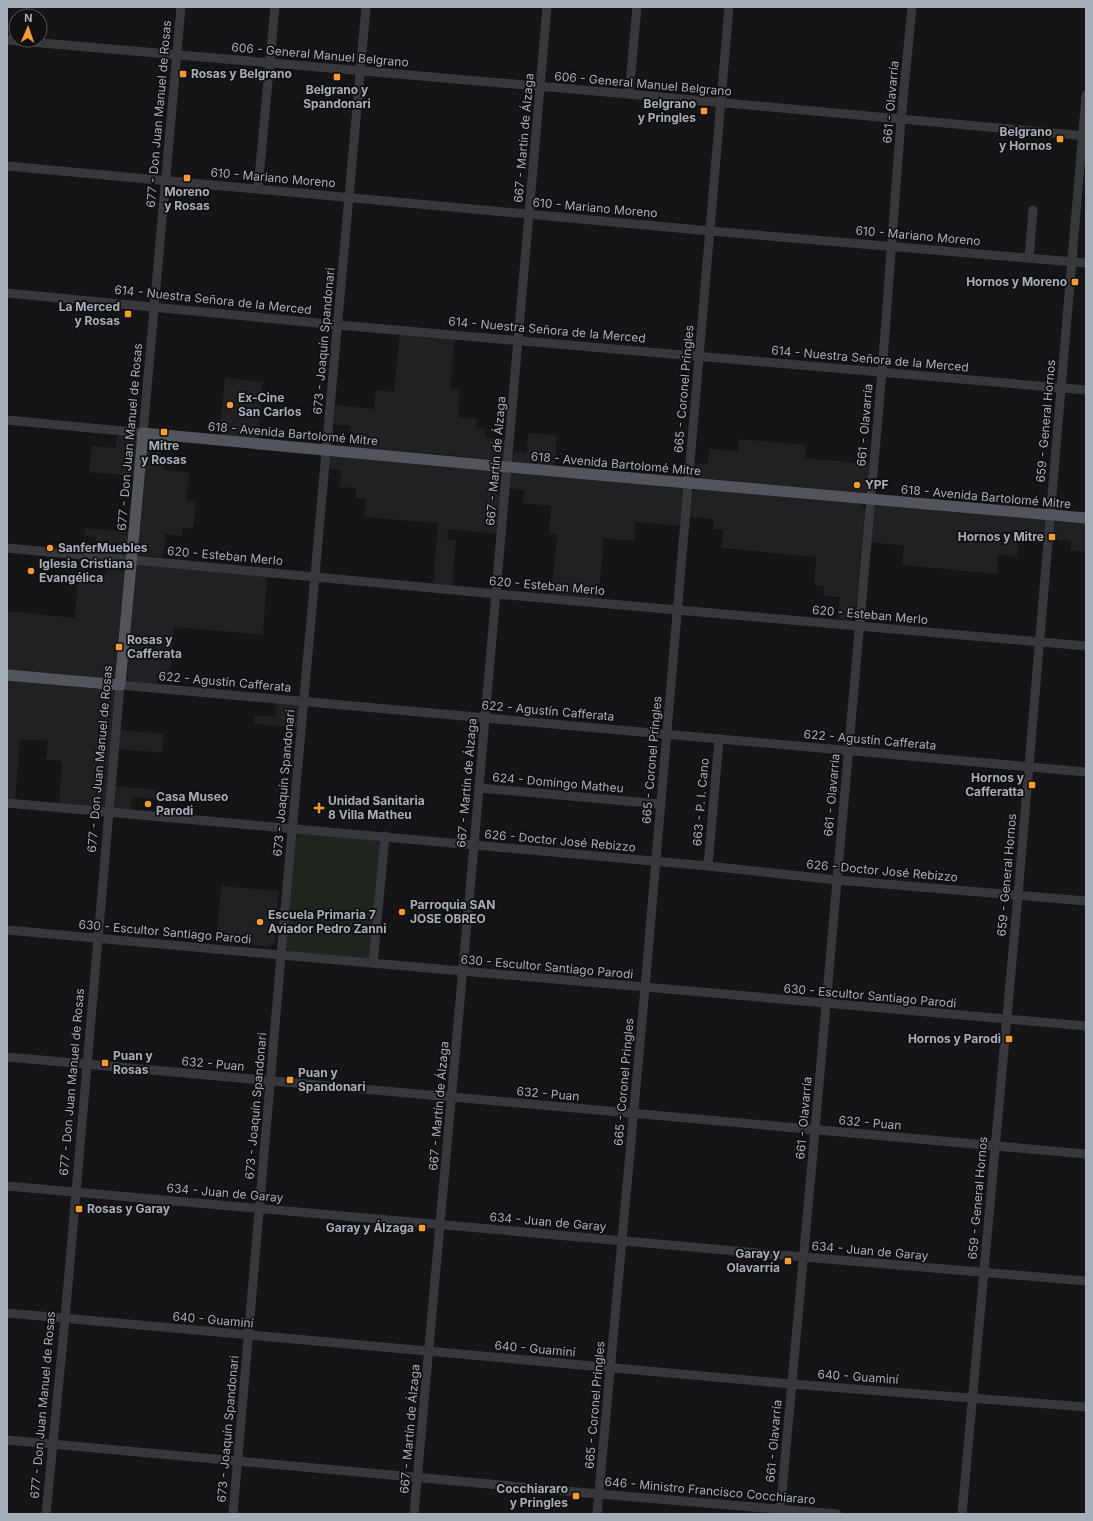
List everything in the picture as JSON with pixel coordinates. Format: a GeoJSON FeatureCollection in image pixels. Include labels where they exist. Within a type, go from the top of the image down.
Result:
{"type":"FeatureCollection","features":[{"type":"Feature","properties":{"kind":"main road","name":"618 - Avenida Bartolomé Mitre"},"geometry":{"type":"LineString","coordinates":[[143,433],[870,500],[1086,518]]}},
{"type":"Feature","properties":{"kind":"main road","name":"677 - Don Juan Manuel de Rosas"},"geometry":{"type":"LineString","coordinates":[[120,685],[143,433]]}},
{"type":"Feature","properties":{"kind":"main road","name":"622 - Agustín Cafferata"},"geometry":{"type":"LineString","coordinates":[[7,675],[120,685]]}},
{"type":"Feature","properties":{"kind":"street","name":"677 - Don Juan Manuel de Rosas"},"geometry":{"type":"LineString","coordinates":[[143,433],[178,55],[181,7]]}},
{"type":"Feature","properties":{"kind":"street"},"geometry":{"type":"LineString","coordinates":[[258,188],[275,7]]}},
{"type":"Feature","properties":{"kind":"street","name":"673 - Joaquín Spandonari"},"geometry":{"type":"LineString","coordinates":[[233,1514],[314,576],[327,450],[348,197],[366,7]]}},
{"type":"Feature","properties":{"kind":"street","name":"667 - Martín de Álzaga"},"geometry":{"type":"LineString","coordinates":[[414,1514],[547,7]]}},
{"type":"Feature","properties":{"kind":"street"},"geometry":{"type":"LineString","coordinates":[[629,94],[637,7]]}},
{"type":"Feature","properties":{"kind":"street","name":"665 - Coronel Pringles"},"geometry":{"type":"LineString","coordinates":[[597,1514],[645,988],[676,610],[729,7]]}},
{"type":"Feature","properties":{"kind":"street","name":"661 - Olavarría"},"geometry":{"type":"LineString","coordinates":[[780,1512],[882,372],[901,120],[912,7]]}},
{"type":"Feature","properties":{"kind":"street","name":"606 - General Manuel Belgrano"},"geometry":{"type":"LineString","coordinates":[[7,40],[360,70],[1084,136]]}},
{"type":"Feature","properties":{"kind":"street","name":"659 - General Hornos"},"geometry":{"type":"LineString","coordinates":[[962,1514],[1018,895],[1084,136],[1086,95]]}},
{"type":"Feature","properties":{"kind":"street","name":"610 - Mariano Moreno"},"geometry":{"type":"LineString","coordinates":[[7,166],[258,188],[710,231],[1086,263]]}},
{"type":"Feature","properties":{"kind":"street"},"geometry":{"type":"LineString","coordinates":[[1029,258],[1033,210]]}},
{"type":"Feature","properties":{"kind":"street","name":"614 - Nuestra Señora de la Merced"},"geometry":{"type":"LineString","coordinates":[[7,292],[338,325],[1086,390]]}},
{"type":"Feature","properties":{"kind":"street"},"geometry":{"type":"LineString","coordinates":[[7,420],[143,433]]}},
{"type":"Feature","properties":{"kind":"street","name":"620 - Esteban Merlo"},"geometry":{"type":"LineString","coordinates":[[7,548],[496,594],[1086,646]]}},
{"type":"Feature","properties":{"kind":"street","name":"677 - Don Juan Manuel de Rosas"},"geometry":{"type":"LineString","coordinates":[[46,1514],[65,1318],[120,685]]}},
{"type":"Feature","properties":{"kind":"street","name":"622 - Agustín Cafferata"},"geometry":{"type":"LineString","coordinates":[[120,685],[1086,772]]}},
{"type":"Feature","properties":{"kind":"street","name":"663 - P. I. Cano"},"geometry":{"type":"LineString","coordinates":[[708,866],[719,739]]}},
{"type":"Feature","properties":{"kind":"street","name":"624 - Domingo Matheu"},"geometry":{"type":"LineString","coordinates":[[479,788],[660,804]]}},
{"type":"Feature","properties":{"kind":"street","name":"626 - Doctor José Rebizzo"},"geometry":{"type":"LineString","coordinates":[[7,803],[385,836],[708,866],[837,880],[1086,901]]}},
{"type":"Feature","properties":{"kind":"street"},"geometry":{"type":"LineString","coordinates":[[373,963],[385,836]]}},
{"type":"Feature","properties":{"kind":"street","name":"630 - Escultor Santiago Parodi"},"geometry":{"type":"LineString","coordinates":[[7,930],[645,988],[1086,1026]]}},
{"type":"Feature","properties":{"kind":"street","name":"632 - Puan"},"geometry":{"type":"LineString","coordinates":[[7,1058],[1086,1154]]}},
{"type":"Feature","properties":{"kind":"street","name":"634 - Juan de Garay"},"geometry":{"type":"LineString","coordinates":[[7,1186],[1086,1281]]}},
{"type":"Feature","properties":{"kind":"street","name":"640 - Guaminí"},"geometry":{"type":"LineString","coordinates":[[7,1313],[792,1384],[1086,1407]]}},
{"type":"Feature","properties":{"kind":"street","name":"646 - Ministro Francisco Cocchiararo"},"geometry":{"type":"LineString","coordinates":[[7,1440],[418,1477],[780,1512],[838,1514]]}},
{"type":"Feature","properties":{"kind":"shaded area"},"geometry":{"type":"Polygon","coordinates":[[[400,334],[455,339],[450,388],[460,389],[458,417],[477,419],[476,428],[485,429],[485,438],[507,440],[503,459],[500,460],[349,446],[351,426],[332,424],[333,405],[374,409],[376,390],[394,392],[400,334]]]}},
{"type":"Feature","properties":{"kind":"shaded area"},"geometry":{"type":"Polygon","coordinates":[[[225,378],[263,382],[258,439],[219,435],[225,378]]]}},
{"type":"Feature","properties":{"kind":"shaded area"},"geometry":{"type":"Polygon","coordinates":[[[528,433],[557,435],[555,466],[514,462],[512,459],[513,451],[527,453],[528,433]]]}},
{"type":"Feature","properties":{"kind":"shaded area"},"geometry":{"type":"Polygon","coordinates":[[[117,434],[134,436],[137,438],[134,476],[89,472],[92,446],[116,448],[117,434]]]}},
{"type":"Feature","properties":{"kind":"shaded area"},"geometry":{"type":"Polygon","coordinates":[[[153,438],[163,439],[161,457],[165,458],[164,470],[189,472],[186,500],[196,501],[193,529],[183,528],[182,536],[165,534],[163,557],[141,555],[137,550],[147,443],[153,438]]]}},
{"type":"Feature","properties":{"kind":"shaded area"},"geometry":{"type":"Polygon","coordinates":[[[739,439],[806,445],[805,458],[869,464],[867,489],[864,493],[698,478],[694,475],[694,463],[708,464],[709,449],[738,451],[739,439]]]}},
{"type":"Feature","properties":{"kind":"shaded area"},"geometry":{"type":"Polygon","coordinates":[[[330,457],[499,470],[502,473],[502,476],[497,534],[448,529],[447,539],[456,540],[452,585],[433,584],[438,523],[364,517],[366,499],[356,498],[356,488],[340,487],[341,470],[328,469],[330,457]]]}},
{"type":"Feature","properties":{"kind":"shaded area"},"geometry":{"type":"Polygon","coordinates":[[[512,473],[681,486],[684,489],[682,526],[636,522],[634,541],[604,538],[598,598],[551,594],[557,535],[549,534],[551,506],[523,503],[524,490],[510,488],[512,473]]]}},
{"type":"Feature","properties":{"kind":"shaded area"},"geometry":{"type":"Polygon","coordinates":[[[696,488],[862,504],[865,510],[855,618],[852,620],[838,619],[840,597],[823,596],[824,586],[814,585],[816,557],[721,548],[723,530],[713,529],[714,519],[690,517],[692,492],[696,488]]]}},
{"type":"Feature","properties":{"kind":"shaded area"},"geometry":{"type":"Polygon","coordinates":[[[875,504],[1045,519],[1047,521],[1046,538],[1019,536],[1017,556],[998,554],[997,574],[902,565],[904,546],[870,542],[872,507],[875,504]]]}},
{"type":"Feature","properties":{"kind":"shaded area"},"geometry":{"type":"Polygon","coordinates":[[[1057,520],[1086,522],[1086,552],[1071,551],[1071,541],[1053,540],[1053,526],[1057,520]]]}},
{"type":"Feature","properties":{"kind":"shaded area"},"geometry":{"type":"Polygon","coordinates":[[[85,528],[130,532],[128,549],[121,554],[95,551],[96,537],[84,536],[85,528]]]}},
{"type":"Feature","properties":{"kind":"shaded area"},"geometry":{"type":"Polygon","coordinates":[[[107,560],[124,563],[126,565],[116,674],[114,677],[108,679],[7,670],[7,611],[75,618],[78,572],[106,574],[107,560]]]}},
{"type":"Feature","properties":{"kind":"shaded area"},"geometry":{"type":"Polygon","coordinates":[[[140,563],[267,575],[263,635],[174,627],[170,672],[159,671],[157,684],[130,681],[127,677],[135,569],[140,563]]]}},
{"type":"Feature","properties":{"kind":"shaded area"},"geometry":{"type":"Polygon","coordinates":[[[7,680],[111,688],[114,691],[115,696],[106,803],[103,808],[59,804],[62,761],[46,760],[48,741],[20,739],[15,800],[7,799],[7,680]]]}},
{"type":"Feature","properties":{"kind":"shaded area"},"geometry":{"type":"Polygon","coordinates":[[[277,703],[295,704],[298,706],[299,728],[254,724],[255,715],[275,717],[277,703]]]}},
{"type":"Feature","properties":{"kind":"shaded area"},"geometry":{"type":"Polygon","coordinates":[[[120,730],[164,734],[162,753],[119,749],[120,730]]]}},
{"type":"Feature","properties":{"kind":"shaded area"},"geometry":{"type":"Polygon","coordinates":[[[115,786],[159,790],[158,799],[132,797],[131,812],[114,809],[115,786]]]}},
{"type":"Feature","properties":{"kind":"shaded area"},"geometry":{"type":"Polygon","coordinates":[[[303,833],[375,839],[380,842],[371,959],[290,952],[285,947],[296,837],[298,834],[303,833]]]}},
{"type":"Feature","properties":{"kind":"shaded area"},"geometry":{"type":"Polygon","coordinates":[[[221,886],[279,891],[275,942],[270,947],[216,942],[221,886]]]}},
{"type":"Feature","properties":{"kind":"place","name":"Rosas y Belgrano"},"geometry":{"type":"Point","coordinates":[183,74]}},
{"type":"Feature","properties":{"kind":"place","name":"Belgrano y Spandonari"},"geometry":{"type":"Point","coordinates":[337,77]}},
{"type":"Feature","properties":{"kind":"place","name":"Belgrano y Pringles"},"geometry":{"type":"Point","coordinates":[704,111]}},
{"type":"Feature","properties":{"kind":"place","name":"Belgrano y Hornos"},"geometry":{"type":"Point","coordinates":[1060,139]}},
{"type":"Feature","properties":{"kind":"place","name":"Moreno y Rosas"},"geometry":{"type":"Point","coordinates":[187,178]}},
{"type":"Feature","properties":{"kind":"place","name":"Hornos y Moreno"},"geometry":{"type":"Point","coordinates":[1075,282]}},
{"type":"Feature","properties":{"kind":"place","name":"La Merced y Rosas"},"geometry":{"type":"Point","coordinates":[128,314]}},
{"type":"Feature","properties":{"kind":"place","name":"Ex-Cine San Carlos"},"geometry":{"type":"Point","coordinates":[230,405]}},
{"type":"Feature","properties":{"kind":"place","name":"Mitre y Rosas"},"geometry":{"type":"Point","coordinates":[164,432]}},
{"type":"Feature","properties":{"kind":"place","name":"YPF"},"geometry":{"type":"Point","coordinates":[857,485]}},
{"type":"Feature","properties":{"kind":"place","name":"Hornos y Mitre"},"geometry":{"type":"Point","coordinates":[1052,537]}},
{"type":"Feature","properties":{"kind":"place","name":"SanferMuebles"},"geometry":{"type":"Point","coordinates":[50,548]}},
{"type":"Feature","properties":{"kind":"place","name":"Iglesia Cristiana Evangélica"},"geometry":{"type":"Point","coordinates":[31,571]}},
{"type":"Feature","properties":{"kind":"place","name":"Rosas y Cafferata"},"geometry":{"type":"Point","coordinates":[119,647]}},
{"type":"Feature","properties":{"kind":"place","name":"Hornos y Cafferatta"},"geometry":{"type":"Point","coordinates":[1032,785]}},
{"type":"Feature","properties":{"kind":"place","name":"Casa Museo Parodi"},"geometry":{"type":"Point","coordinates":[148,804]}},
{"type":"Feature","properties":{"kind":"place","name":"Unidad Sanitaria 8 Villa Matheu"},"geometry":{"type":"Point","coordinates":[319,808]}},
{"type":"Feature","properties":{"kind":"place","name":"Parroquia SAN JOSE OBREO"},"geometry":{"type":"Point","coordinates":[402,912]}},
{"type":"Feature","properties":{"kind":"place","name":"Escuela Primaria 7 Aviador Pedro Zanni"},"geometry":{"type":"Point","coordinates":[260,922]}},
{"type":"Feature","properties":{"kind":"place","name":"Hornos y Parodi"},"geometry":{"type":"Point","coordinates":[1009,1039]}},
{"type":"Feature","properties":{"kind":"place","name":"Puan y Rosas"},"geometry":{"type":"Point","coordinates":[105,1063]}},
{"type":"Feature","properties":{"kind":"place","name":"Puan y Spandonari"},"geometry":{"type":"Point","coordinates":[290,1080]}},
{"type":"Feature","properties":{"kind":"place","name":"Rosas y Garay"},"geometry":{"type":"Point","coordinates":[79,1209]}},
{"type":"Feature","properties":{"kind":"place","name":"Garay y Álzaga"},"geometry":{"type":"Point","coordinates":[422,1228]}},
{"type":"Feature","properties":{"kind":"place","name":"Garay y Olavarría"},"geometry":{"type":"Point","coordinates":[788,1261]}},
{"type":"Feature","properties":{"kind":"place","name":"Cocchiararo y Pringles"},"geometry":{"type":"Point","coordinates":[576,1496]}}]}
